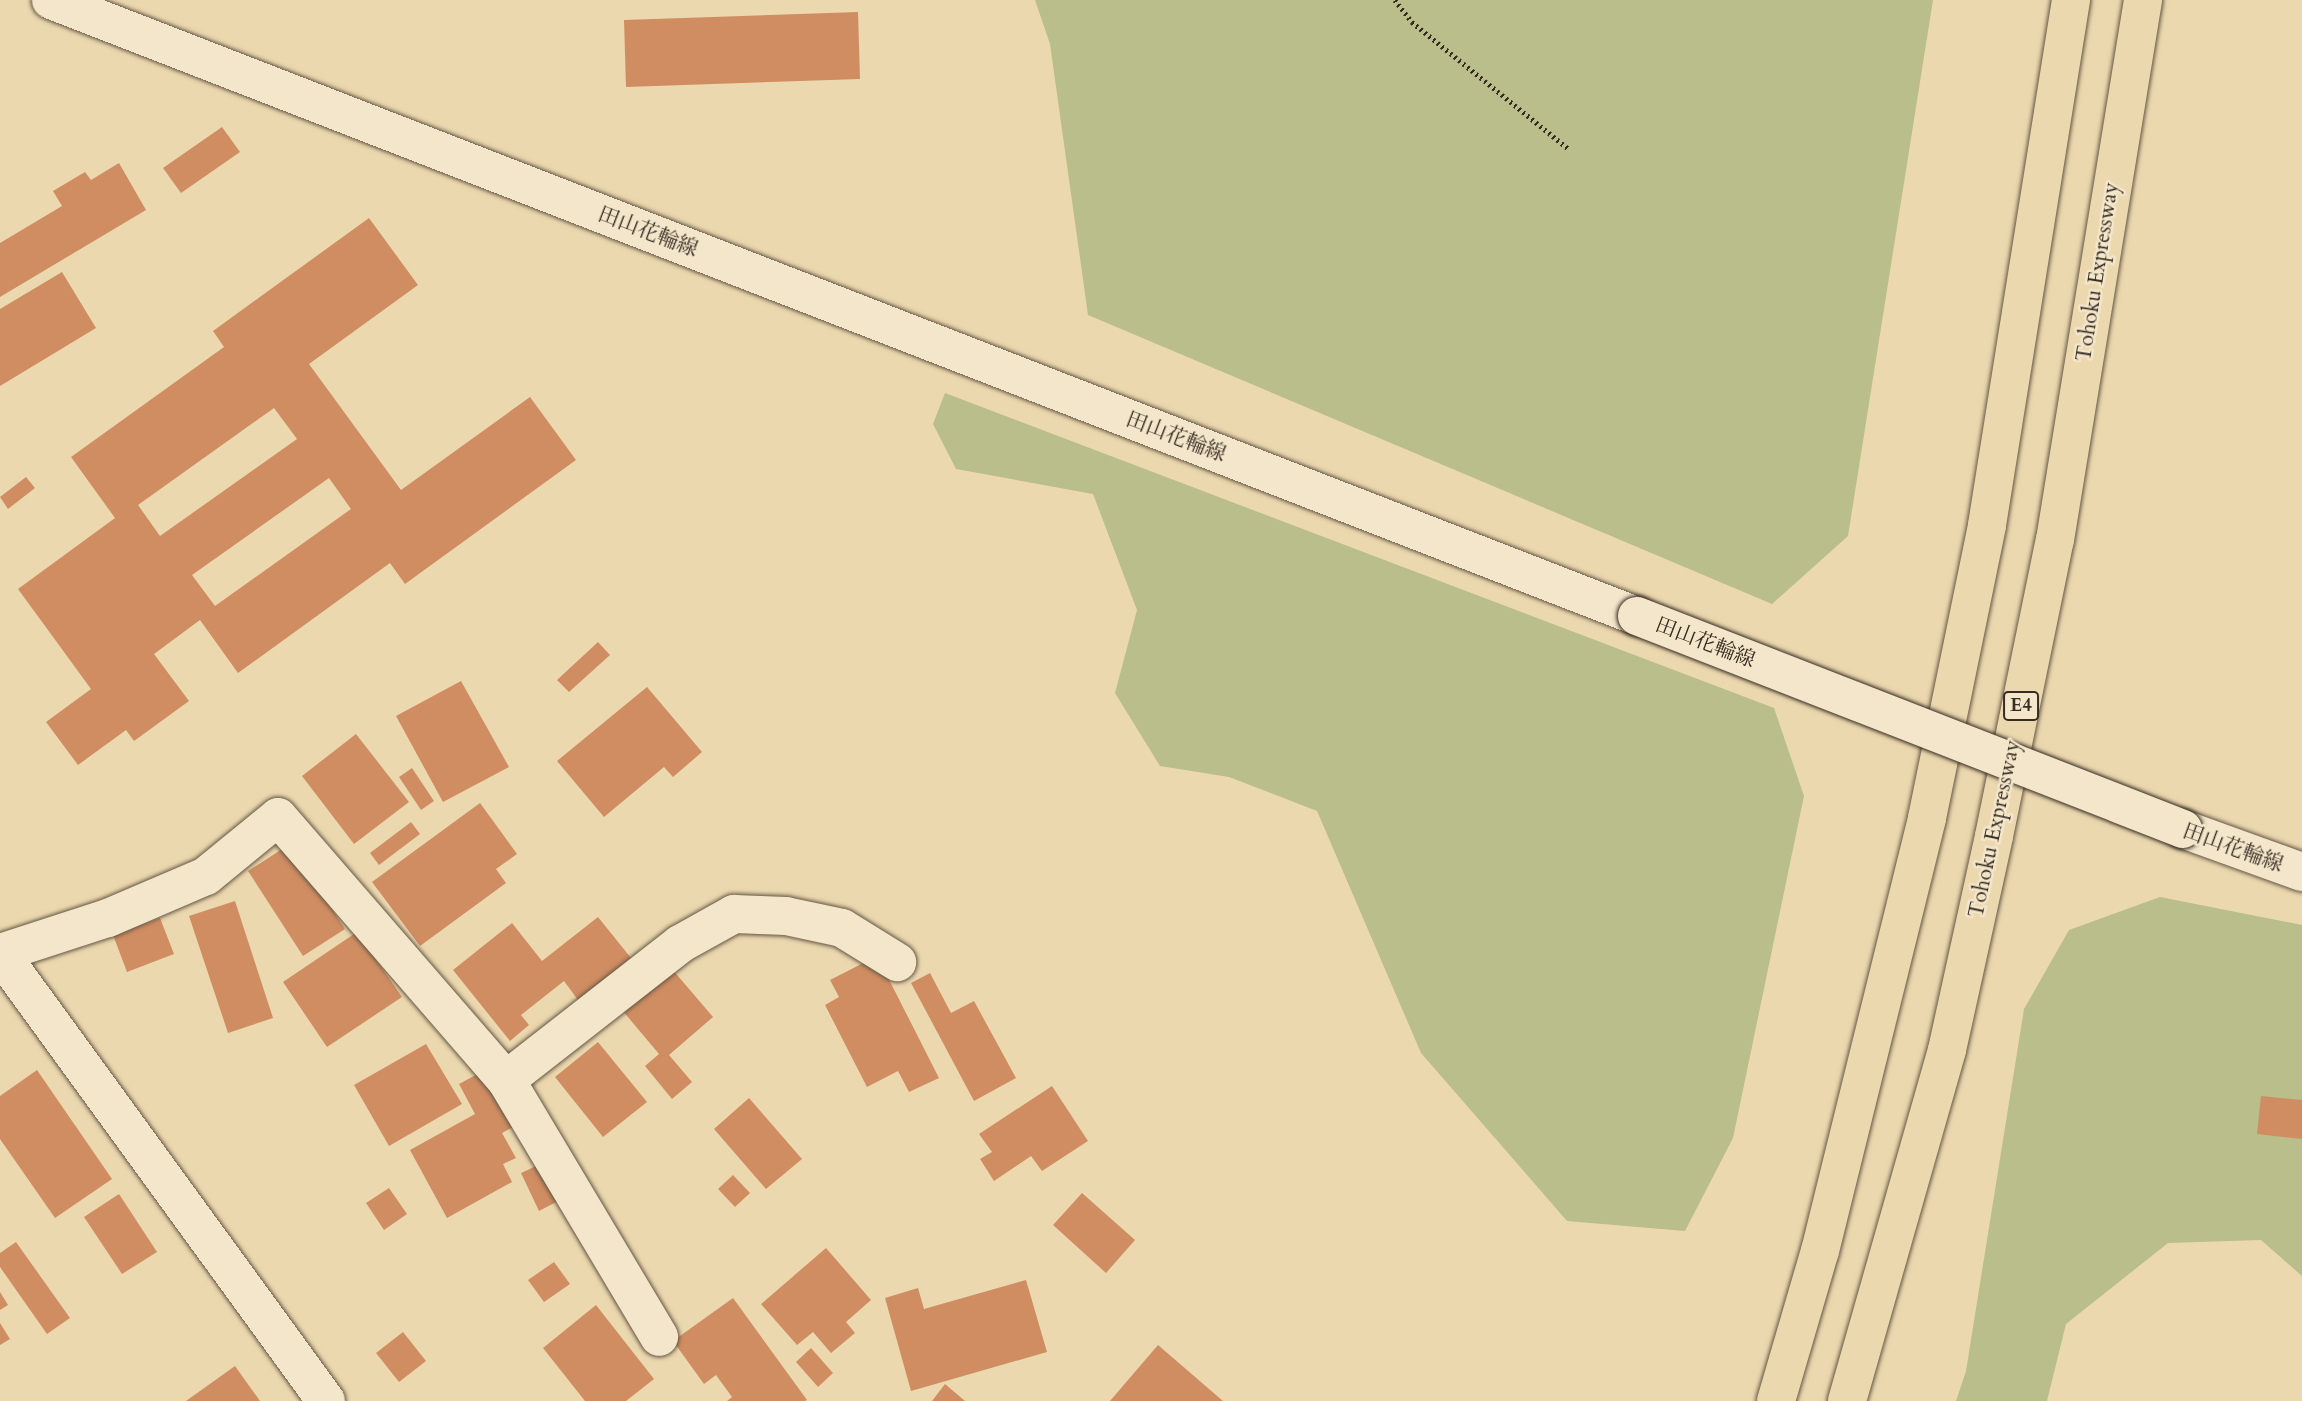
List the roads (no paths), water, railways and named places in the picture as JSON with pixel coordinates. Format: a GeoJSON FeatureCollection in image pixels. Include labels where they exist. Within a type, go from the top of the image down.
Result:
{"type":"FeatureCollection","features":[{"type":"Feature","properties":{"kind":"highway"},"geometry":{"type":"LineString","coordinates":[[1776,1401],[1820,1251],[1927,818],[1987,525],[2071,0]]}},
{"type":"Feature","properties":{"kind":"highway","name":"Tohoku Expressway"},"geometry":{"type":"LineString","coordinates":[[1847,1401],[1947,1050],[1994,836],[2054,540],[2143,0]]}},
{"type":"Feature","properties":{"kind":"main road","name":"田山花輪線"},"geometry":{"type":"LineString","coordinates":[[51,0],[2183,829],[2302,872]]}},
{"type":"Feature","properties":{"kind":"main road"},"geometry":{"type":"LineString","coordinates":[[326,1401],[0,953],[108,918],[206,876],[278,817],[506,1080],[659,1337]]}},
{"type":"Feature","properties":{"kind":"main road"},"geometry":{"type":"LineString","coordinates":[[506,1080],[680,944],[734,914],[786,916],[842,928],[897,962]]}}]}
